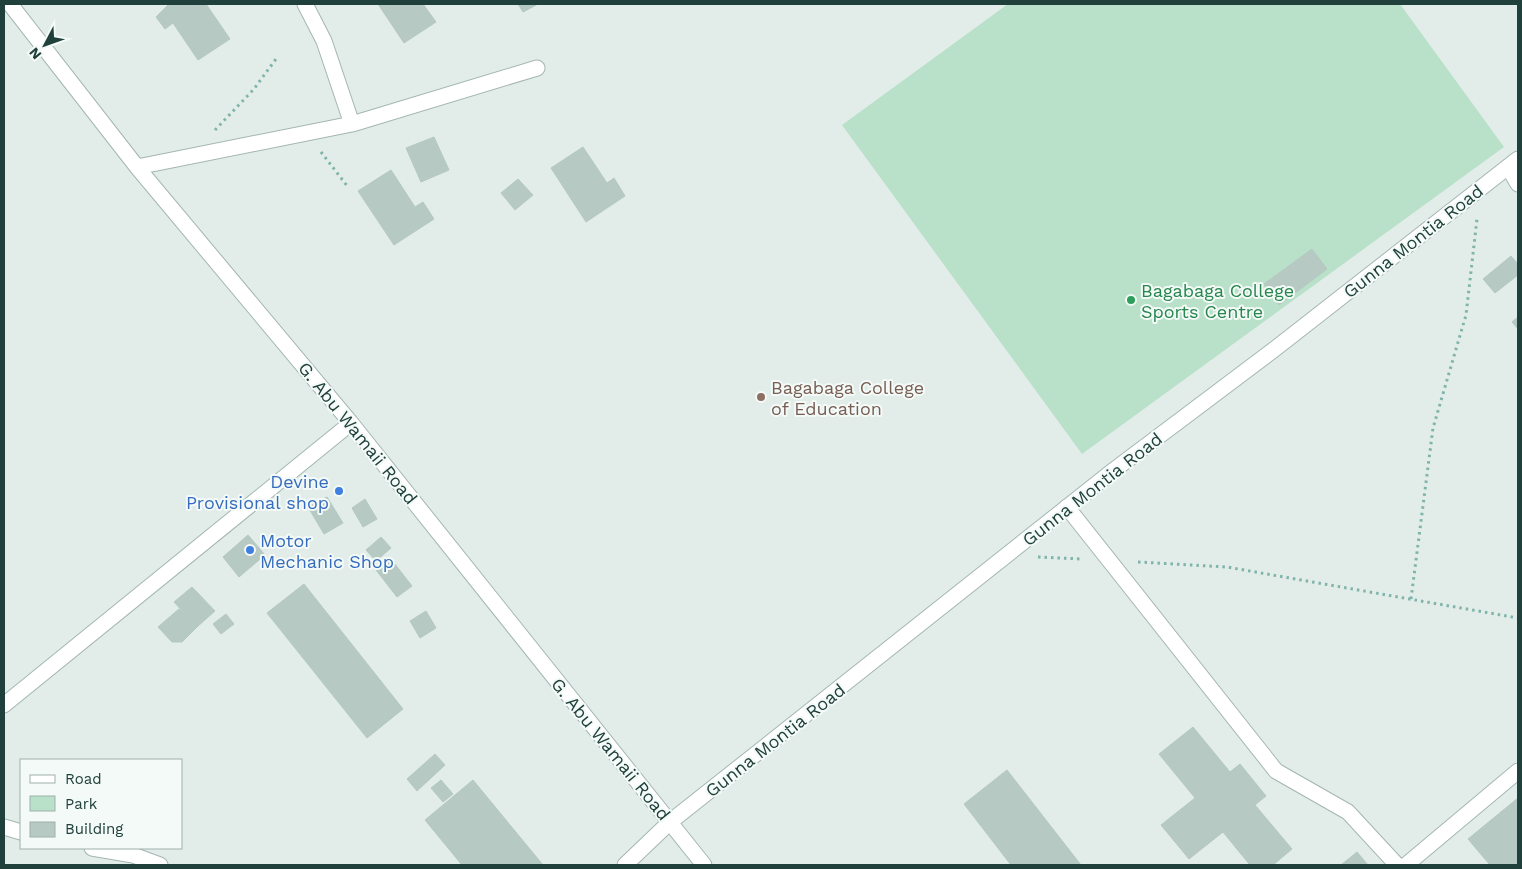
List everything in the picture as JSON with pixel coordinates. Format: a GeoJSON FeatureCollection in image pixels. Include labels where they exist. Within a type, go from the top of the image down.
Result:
{"type":"FeatureCollection","features":[{"type":"Feature","properties":{"kind":"street","name":"G. Abu Wamaii Road"},"geometry":{"type":"LineString","coordinates":[[10,4],[137,167],[351,423],[704,865]]}},
{"type":"Feature","properties":{"kind":"street"},"geometry":{"type":"LineString","coordinates":[[305,4],[324,41],[352,124]]}},
{"type":"Feature","properties":{"kind":"street"},"geometry":{"type":"LineString","coordinates":[[137,167],[352,124],[537,68]]}},
{"type":"Feature","properties":{"kind":"street"},"geometry":{"type":"LineString","coordinates":[[1513,163],[1518,184]]}},
{"type":"Feature","properties":{"kind":"street","name":"Gunna Montia Road"},"geometry":{"type":"LineString","coordinates":[[625,865],[670,822],[1068,507],[1513,163]]}},
{"type":"Feature","properties":{"kind":"street"},"geometry":{"type":"LineString","coordinates":[[4,706],[351,423]]}},
{"type":"Feature","properties":{"kind":"street"},"geometry":{"type":"LineString","coordinates":[[1068,507],[1108,561],[1276,771],[1348,812],[1396,865]]}},
{"type":"Feature","properties":{"kind":"street"},"geometry":{"type":"LineString","coordinates":[[1406,865],[1518,771]]}},
{"type":"Feature","properties":{"kind":"street"},"geometry":{"type":"LineString","coordinates":[[4,827],[20,832]]}},
{"type":"Feature","properties":{"kind":"street"},"geometry":{"type":"LineString","coordinates":[[98,849],[133,855],[160,865]]}},
{"type":"Feature","properties":{"kind":"path"},"geometry":{"type":"LineString","coordinates":[[190,156],[254,89],[276,59]]}},
{"type":"Feature","properties":{"kind":"path"},"geometry":{"type":"LineString","coordinates":[[306,132],[348,187]]}},
{"type":"Feature","properties":{"kind":"path"},"geometry":{"type":"LineString","coordinates":[[1411,599],[1433,428],[1466,315],[1477,219],[1484,214]]}},
{"type":"Feature","properties":{"kind":"path"},"geometry":{"type":"LineString","coordinates":[[1008,555],[1227,567],[1518,618]]}},
{"type":"Feature","properties":{"kind":"green space","name":"Bagabaga College Sports Centre"},"geometry":{"type":"Polygon","coordinates":[[[1008,4],[1400,4],[1504,147],[1082,454],[842,125],[1008,4]]]}},
{"type":"Feature","properties":{"kind":"building"},"geometry":{"type":"Polygon","coordinates":[[[169,4],[206,4],[230,39],[198,60],[173,23],[165,29],[156,17],[169,4]]]}},
{"type":"Feature","properties":{"kind":"building"},"geometry":{"type":"Polygon","coordinates":[[[378,4],[423,4],[436,22],[404,43],[378,4]]]}},
{"type":"Feature","properties":{"kind":"building"},"geometry":{"type":"Polygon","coordinates":[[[518,4],[538,4],[523,12],[518,4]]]}},
{"type":"Feature","properties":{"kind":"building"},"geometry":{"type":"Polygon","coordinates":[[[434,137],[449,170],[421,182],[406,148],[434,137]]]}},
{"type":"Feature","properties":{"kind":"building"},"geometry":{"type":"Polygon","coordinates":[[[583,147],[607,183],[614,178],[625,196],[586,222],[551,168],[583,147]]]}},
{"type":"Feature","properties":{"kind":"building"},"geometry":{"type":"Polygon","coordinates":[[[391,170],[415,207],[423,202],[434,219],[394,245],[358,191],[391,170]]]}},
{"type":"Feature","properties":{"kind":"building"},"geometry":{"type":"Polygon","coordinates":[[[518,179],[533,195],[515,210],[501,193],[518,179]]]}},
{"type":"Feature","properties":{"kind":"building"},"geometry":{"type":"Polygon","coordinates":[[[1312,249],[1327,269],[1279,305],[1264,284],[1312,249]]]}},
{"type":"Feature","properties":{"kind":"building"},"geometry":{"type":"Polygon","coordinates":[[[1511,256],[1518,264],[1518,275],[1495,293],[1483,279],[1511,256]]]}},
{"type":"Feature","properties":{"kind":"building"},"geometry":{"type":"Polygon","coordinates":[[[1518,317],[1518,329],[1512,322],[1518,317]]]}},
{"type":"Feature","properties":{"kind":"building"},"geometry":{"type":"Polygon","coordinates":[[[327,497],[343,523],[324,534],[308,507],[327,497]]]}},
{"type":"Feature","properties":{"kind":"building"},"geometry":{"type":"Polygon","coordinates":[[[365,499],[377,519],[363,527],[352,508],[365,499]]]}},
{"type":"Feature","properties":{"kind":"building"},"geometry":{"type":"Polygon","coordinates":[[[248,535],[265,555],[239,577],[223,557],[248,535]]]}},
{"type":"Feature","properties":{"kind":"building"},"geometry":{"type":"Polygon","coordinates":[[[381,537],[391,548],[376,561],[366,550],[381,537]]]}},
{"type":"Feature","properties":{"kind":"building"},"geometry":{"type":"Polygon","coordinates":[[[391,559],[412,586],[397,597],[376,570],[391,559]]]}},
{"type":"Feature","properties":{"kind":"building"},"geometry":{"type":"Polygon","coordinates":[[[304,584],[403,709],[367,738],[267,613],[304,584]]]}},
{"type":"Feature","properties":{"kind":"building"},"geometry":{"type":"Polygon","coordinates":[[[192,587],[215,611],[197,627],[174,602],[192,587]]]}},
{"type":"Feature","properties":{"kind":"building"},"geometry":{"type":"Polygon","coordinates":[[[179,609],[197,627],[182,642],[172,642],[158,627],[179,609]]]}},
{"type":"Feature","properties":{"kind":"building"},"geometry":{"type":"Polygon","coordinates":[[[426,611],[436,628],[420,638],[410,621],[426,611]]]}},
{"type":"Feature","properties":{"kind":"building"},"geometry":{"type":"Polygon","coordinates":[[[226,614],[234,624],[221,634],[213,624],[226,614]]]}},
{"type":"Feature","properties":{"kind":"building"},"geometry":{"type":"Polygon","coordinates":[[[1193,727],[1230,772],[1240,764],[1266,796],[1255,805],[1292,849],[1273,865],[1250,865],[1223,832],[1189,859],[1161,825],[1195,798],[1159,754],[1193,727]]]}},
{"type":"Feature","properties":{"kind":"building"},"geometry":{"type":"Polygon","coordinates":[[[435,754],[445,765],[417,791],[407,779],[435,754]]]}},
{"type":"Feature","properties":{"kind":"building"},"geometry":{"type":"Polygon","coordinates":[[[1007,770],[1081,865],[1011,865],[964,804],[1007,770]]]}},
{"type":"Feature","properties":{"kind":"building"},"geometry":{"type":"Polygon","coordinates":[[[441,780],[453,794],[443,802],[431,788],[441,780]]]}},
{"type":"Feature","properties":{"kind":"building"},"geometry":{"type":"Polygon","coordinates":[[[473,780],[543,865],[462,865],[425,820],[473,780]]]}},
{"type":"Feature","properties":{"kind":"building"},"geometry":{"type":"Polygon","coordinates":[[[1518,798],[1518,865],[1490,865],[1468,839],[1518,798]]]}},
{"type":"Feature","properties":{"kind":"building"},"geometry":{"type":"Polygon","coordinates":[[[1357,852],[1368,865],[1341,865],[1357,852]]]}},
{"type":"Feature","properties":{"kind":"place","name":"Bagabaga College Sports Centre"},"geometry":{"type":"Point","coordinates":[1131,300]}},
{"type":"Feature","properties":{"kind":"place","name":"Bagabaga College of Education"},"geometry":{"type":"Point","coordinates":[761,397]}},
{"type":"Feature","properties":{"kind":"place","name":"Devine Provisional shop"},"geometry":{"type":"Point","coordinates":[339,491]}},
{"type":"Feature","properties":{"kind":"place","name":"Motor Mechanic Shop"},"geometry":{"type":"Point","coordinates":[250,550]}}]}
